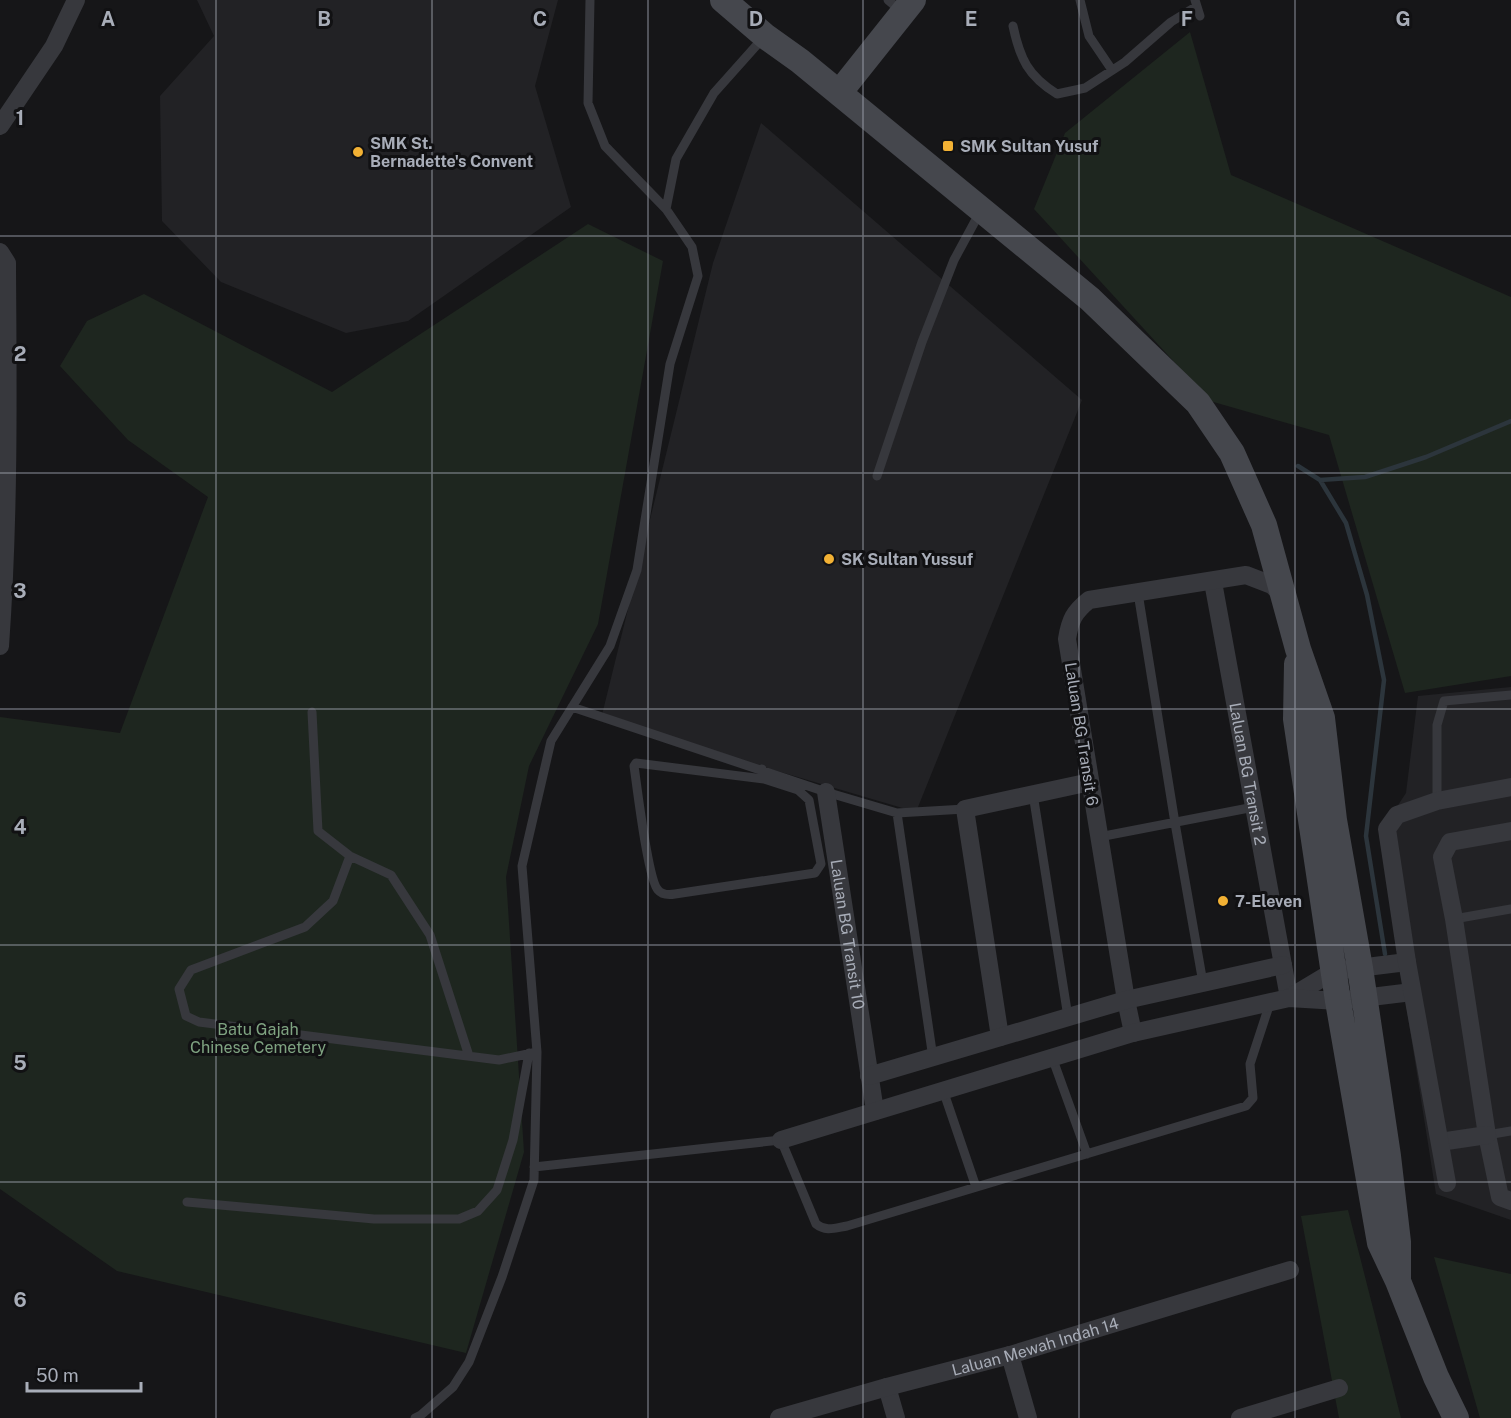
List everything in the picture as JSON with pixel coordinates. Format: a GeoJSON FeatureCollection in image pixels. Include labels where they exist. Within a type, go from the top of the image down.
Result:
{"type":"FeatureCollection","features":[{"type":"Feature","properties":{"kind":"main road"},"geometry":{"type":"LineString","coordinates":[[723,0],[1090,299],[1198,403],[1232,453],[1268,539],[1298,649],[1322,718],[1334,820],[1360,968],[1391,1178],[1398,1242],[1398,1281]]}},
{"type":"Feature","properties":{"kind":"main road"},"geometry":{"type":"LineString","coordinates":[[839,93],[901,4]]}},
{"type":"Feature","properties":{"kind":"main road"},"geometry":{"type":"LineString","coordinates":[[1298,649],[1296,719],[1338,1001],[1380,1244],[1398,1281],[1436,1377],[1456,1418]]}},
{"type":"Feature","properties":{"kind":"street"},"geometry":{"type":"LineString","coordinates":[[0,126],[54,46],[76,0]]}},
{"type":"Feature","properties":{"kind":"street"},"geometry":{"type":"LineString","coordinates":[[0,252],[7,263],[8,270],[6,567],[0,646]]}},
{"type":"Feature","properties":{"kind":"street"},"geometry":{"type":"LineString","coordinates":[[1268,539],[1258,563],[1246,575],[1272,585],[1285,598]]}},
{"type":"Feature","properties":{"kind":"street","name":"Laluan BG Transit 6"},"geometry":{"type":"LineString","coordinates":[[1133,1033],[1067,639],[1069,627],[1076,610],[1089,600],[1214,582],[1246,575]]}},
{"type":"Feature","properties":{"kind":"street","name":"Laluan BG Transit 2"},"geometry":{"type":"LineString","coordinates":[[1214,582],[1289,998]]}},
{"type":"Feature","properties":{"kind":"street"},"geometry":{"type":"LineString","coordinates":[[1000,1037],[965,809],[1090,782]]}},
{"type":"Feature","properties":{"kind":"street"},"geometry":{"type":"LineString","coordinates":[[1447,1184],[1412,992],[1387,829],[1397,815],[1437,801],[1511,787]]}},
{"type":"Feature","properties":{"kind":"street","name":"Laluan BG Transit 10"},"geometry":{"type":"LineString","coordinates":[[826,792],[875,1111]]}},
{"type":"Feature","properties":{"kind":"street"},"geometry":{"type":"LineString","coordinates":[[1511,831],[1450,842],[1442,857],[1454,919],[1486,1135],[1500,1197],[1511,1201]]}},
{"type":"Feature","properties":{"kind":"street"},"geometry":{"type":"LineString","coordinates":[[1289,998],[1334,971],[1407,962]]}},
{"type":"Feature","properties":{"kind":"street"},"geometry":{"type":"LineString","coordinates":[[869,1076],[1126,1000],[1283,965]]}},
{"type":"Feature","properties":{"kind":"street"},"geometry":{"type":"LineString","coordinates":[[781,1140],[1133,1033],[1289,998],[1338,1001],[1412,992]]}},
{"type":"Feature","properties":{"kind":"street"},"geometry":{"type":"LineString","coordinates":[[1440,1142],[1486,1135]]}},
{"type":"Feature","properties":{"kind":"street","name":"Laluan Mewah Indah 14"},"geometry":{"type":"LineString","coordinates":[[779,1418],[887,1386],[1010,1355],[1290,1270]]}},
{"type":"Feature","properties":{"kind":"street"},"geometry":{"type":"LineString","coordinates":[[1010,1355],[1028,1418]]}},
{"type":"Feature","properties":{"kind":"street"},"geometry":{"type":"LineString","coordinates":[[887,1386],[896,1418]]}},
{"type":"Feature","properties":{"kind":"street"},"geometry":{"type":"LineString","coordinates":[[1240,1418],[1339,1388]]}},
{"type":"Feature","properties":{"kind":"lane"},"geometry":{"type":"LineString","coordinates":[[415,1418],[453,1387],[469,1362],[534,1180],[533,1053],[522,866],[551,741],[610,645],[637,570],[670,364],[698,276],[692,247],[666,209],[605,146],[588,103],[590,0]]}},
{"type":"Feature","properties":{"kind":"lane"},"geometry":{"type":"LineString","coordinates":[[1080,0],[1089,36],[1112,70]]}},
{"type":"Feature","properties":{"kind":"lane"},"geometry":{"type":"LineString","coordinates":[[1013,26],[1018,53],[1039,82],[1058,94],[1085,88],[1125,62],[1172,21],[1197,7]]}},
{"type":"Feature","properties":{"kind":"lane"},"geometry":{"type":"LineString","coordinates":[[666,209],[676,159],[681,149],[714,93],[765,36]]}},
{"type":"Feature","properties":{"kind":"lane"},"geometry":{"type":"LineString","coordinates":[[877,476],[922,342],[954,260],[982,210]]}},
{"type":"Feature","properties":{"kind":"lane"},"geometry":{"type":"LineString","coordinates":[[1138,593],[1174,823],[1203,983]]}},
{"type":"Feature","properties":{"kind":"lane"},"geometry":{"type":"LineString","coordinates":[[1437,801],[1437,725],[1444,701],[1511,695]]}},
{"type":"Feature","properties":{"kind":"lane"},"geometry":{"type":"LineString","coordinates":[[572,707],[763,774],[897,813],[965,809]]}},
{"type":"Feature","properties":{"kind":"lane"},"geometry":{"type":"LineString","coordinates":[[312,712],[318,831],[350,856],[391,875],[430,935],[469,1056]]}},
{"type":"Feature","properties":{"kind":"lane"},"geometry":{"type":"LineString","coordinates":[[636,763],[763,774],[798,790],[809,800],[821,864],[819,870],[815,873],[675,894],[667,895],[659,892],[652,878],[634,766],[636,763]]}},
{"type":"Feature","properties":{"kind":"lane"},"geometry":{"type":"LineString","coordinates":[[1033,794],[1068,1017]]}},
{"type":"Feature","properties":{"kind":"lane"},"geometry":{"type":"LineString","coordinates":[[1099,837],[1254,807]]}},
{"type":"Feature","properties":{"kind":"lane"},"geometry":{"type":"LineString","coordinates":[[897,813],[933,1058]]}},
{"type":"Feature","properties":{"kind":"lane"},"geometry":{"type":"LineString","coordinates":[[350,856],[333,901],[304,927],[191,970],[179,989],[186,1016],[199,1022],[499,1060],[533,1053]]}},
{"type":"Feature","properties":{"kind":"lane"},"geometry":{"type":"LineString","coordinates":[[1454,919],[1511,909]]}},
{"type":"Feature","properties":{"kind":"lane"},"geometry":{"type":"LineString","coordinates":[[534,1167],[781,1140],[816,1224],[828,1230],[847,1226],[1246,1106],[1253,1098],[1250,1064],[1270,1002]]}},
{"type":"Feature","properties":{"kind":"lane"},"geometry":{"type":"LineString","coordinates":[[187,1202],[374,1219],[459,1219],[478,1211],[497,1190],[513,1140],[533,1053]]}},
{"type":"Feature","properties":{"kind":"lane"},"geometry":{"type":"LineString","coordinates":[[1052,1057],[1087,1154]]}},
{"type":"Feature","properties":{"kind":"lane"},"geometry":{"type":"LineString","coordinates":[[943,1090],[976,1187]]}},
{"type":"Feature","properties":{"kind":"lane"},"geometry":{"type":"LineString","coordinates":[[1486,1135],[1511,1131]]}},
{"type":"Feature","properties":{"kind":"shaded area","name":"SMK St. Bernadette's Convent"},"geometry":{"type":"Polygon","coordinates":[[[197,0],[558,0],[535,86],[571,207],[408,321],[346,333],[221,282],[162,221],[160,96],[214,36],[197,0]]]}},
{"type":"Feature","properties":{"kind":"shaded area","name":"SK Sultan Yussuf"},"geometry":{"type":"Polygon","coordinates":[[[761,123],[1082,400],[916,812],[601,719],[713,263],[761,123]]]}},
{"type":"Feature","properties":{"kind":"shaded area"},"geometry":{"type":"Polygon","coordinates":[[[1511,687],[1511,1220],[1436,1194],[1379,834],[1406,793],[1418,696],[1511,687]]]}},
{"type":"Feature","properties":{"kind":"green space"},"geometry":{"type":"Polygon","coordinates":[[[1190,32],[1231,175],[1511,297],[1511,676],[1405,693],[1329,435],[1210,401],[1034,209],[1065,133],[1190,32]]]}},
{"type":"Feature","properties":{"kind":"green space","name":"Batu Gajah Chinese Cemetery"},"geometry":{"type":"Polygon","coordinates":[[[588,224],[663,261],[598,624],[529,766],[506,877],[524,1152],[466,1353],[117,1271],[0,1189],[0,717],[120,733],[208,497],[128,440],[60,366],[87,321],[144,294],[332,392],[588,224]]]}},
{"type":"Feature","properties":{"kind":"green space"},"geometry":{"type":"Polygon","coordinates":[[[1348,1210],[1401,1418],[1339,1418],[1301,1216],[1348,1210]]]}},
{"type":"Feature","properties":{"kind":"green space"},"geometry":{"type":"Polygon","coordinates":[[[1434,1257],[1511,1274],[1511,1418],[1480,1418],[1434,1257]]]}},
{"type":"Feature","properties":{"kind":"waterway"},"geometry":{"type":"LineString","coordinates":[[1298,466],[1320,480],[1365,477],[1426,457],[1511,421]]}},
{"type":"Feature","properties":{"kind":"waterway"},"geometry":{"type":"LineString","coordinates":[[1320,480],[1346,523],[1367,595],[1384,680],[1366,836],[1385,954]]}},
{"type":"Feature","properties":{"kind":"place","name":"SMK Sultan Yusuf"},"geometry":{"type":"Point","coordinates":[948,146]}},
{"type":"Feature","properties":{"kind":"place","name":"SMK St. Bernadette's Convent"},"geometry":{"type":"Point","coordinates":[358,152]}},
{"type":"Feature","properties":{"kind":"place","name":"SK Sultan Yussuf"},"geometry":{"type":"Point","coordinates":[829,559]}},
{"type":"Feature","properties":{"kind":"place","name":"7-Eleven"},"geometry":{"type":"Point","coordinates":[1223,901]}}]}
